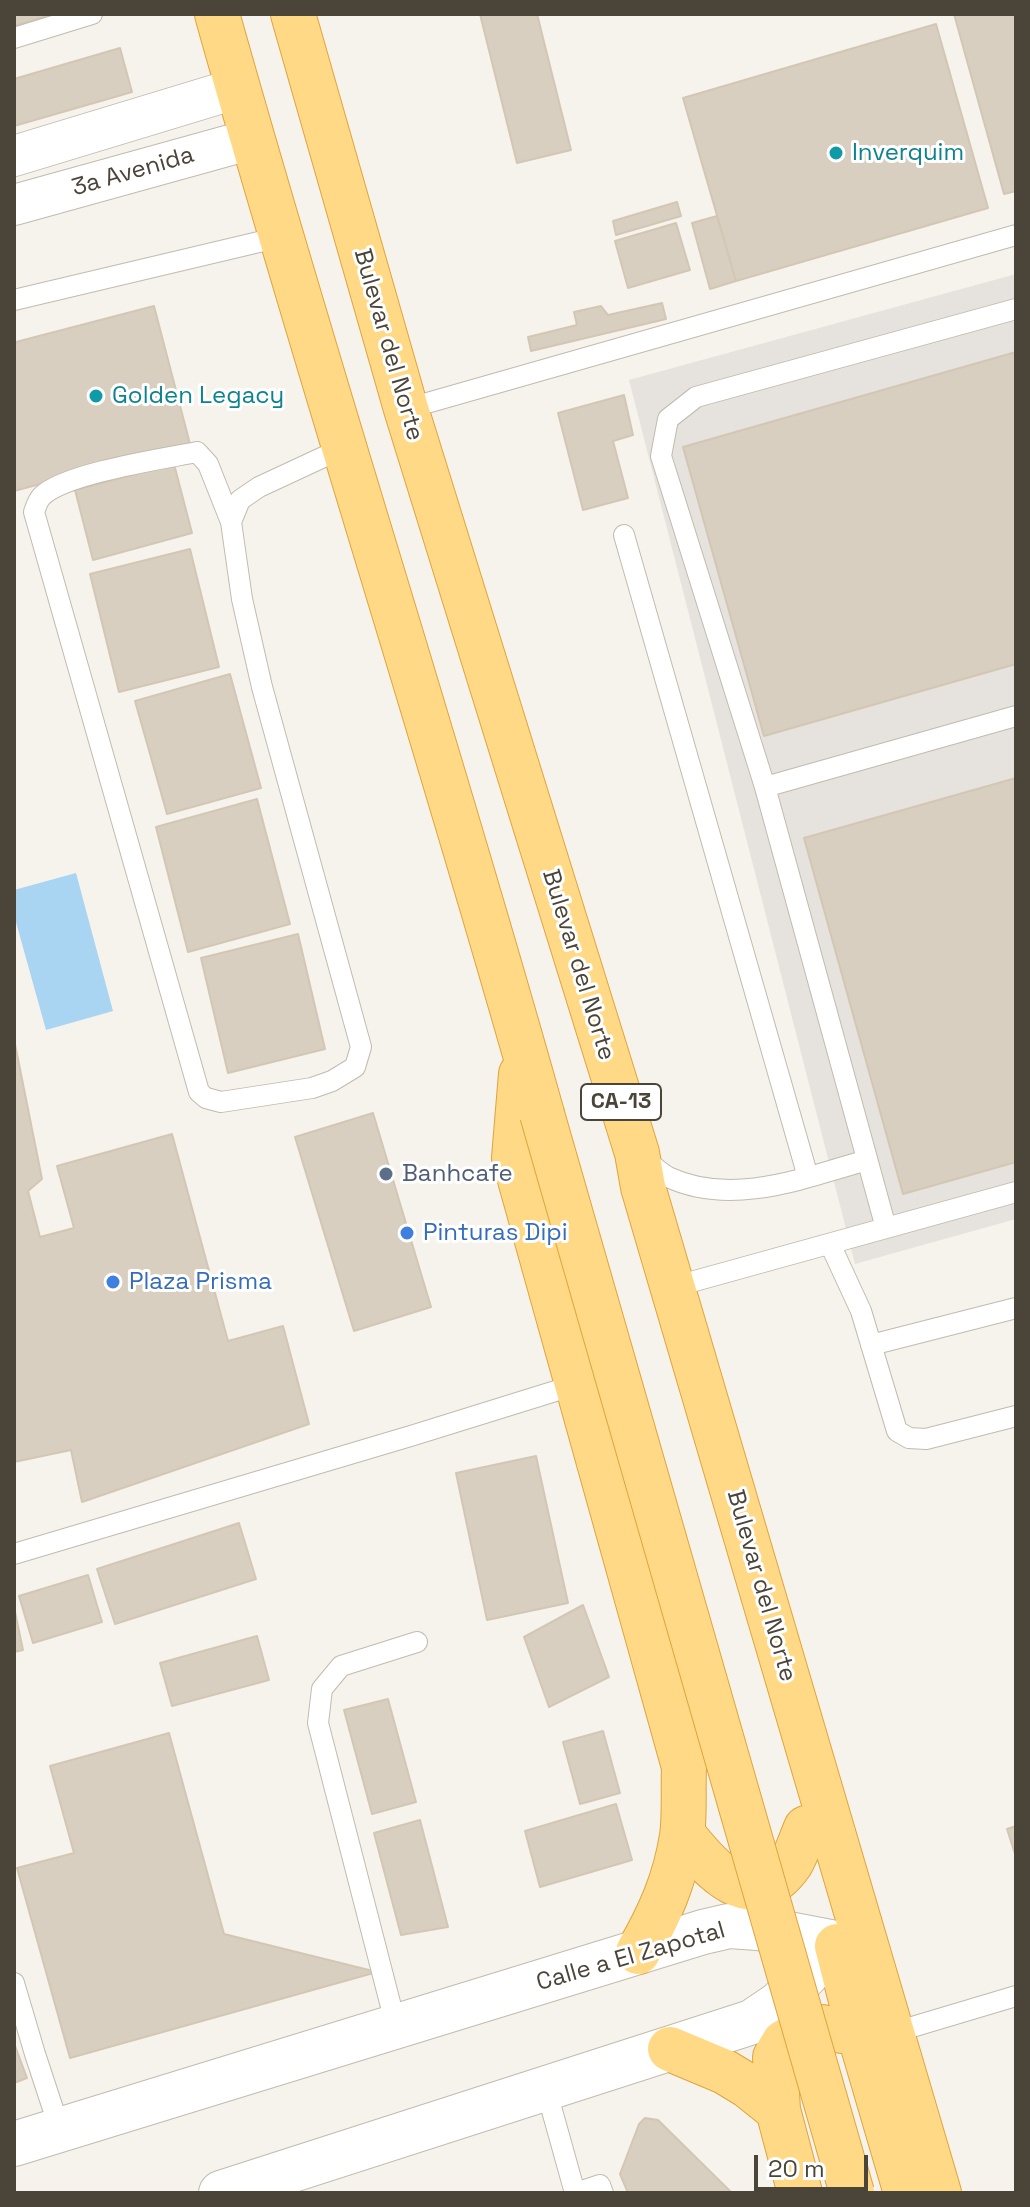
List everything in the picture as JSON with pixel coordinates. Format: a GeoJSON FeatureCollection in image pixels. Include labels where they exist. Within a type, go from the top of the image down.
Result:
{"type":"FeatureCollection","features":[{"type":"Feature","properties":{"kind":"highway"},"geometry":{"type":"LineString","coordinates":[[217,14],[280,237],[523,1048],[852,2193]]}},
{"type":"Feature","properties":{"kind":"highway","name":"Bulevar del Norte"},"geometry":{"type":"LineString","coordinates":[[293,14],[406,409],[640,1170],[877,2038],[939,2193]]}},
{"type":"Feature","properties":{"kind":"highway"},"geometry":{"type":"LineString","coordinates":[[523,1048],[514,1158],[684,1767],[683,1834],[672,1884],[659,1917],[638,1952]]}},
{"type":"Feature","properties":{"kind":"highway"},"geometry":{"type":"LineString","coordinates":[[640,1170],[638,1219],[836,1943],[877,2038],[906,2193]]}},
{"type":"Feature","properties":{"kind":"highway"},"geometry":{"type":"LineString","coordinates":[[683,1834],[704,1862],[723,1878],[743,1887],[753,1887],[763,1886],[779,1877],[792,1861],[806,1828]]}},
{"type":"Feature","properties":{"kind":"highway"},"geometry":{"type":"LineString","coordinates":[[800,2193],[778,2110],[775,2057],[784,2042],[799,2033],[821,2027],[877,2038]]}},
{"type":"Feature","properties":{"kind":"highway"},"geometry":{"type":"LineString","coordinates":[[670,2049],[725,2072],[778,2110]]}},
{"type":"Feature","properties":{"kind":"street","name":"3a Avenida"},"geometry":{"type":"LineString","coordinates":[[14,156],[238,88]]}},
{"type":"Feature","properties":{"kind":"street","name":"3a Avenida"},"geometry":{"type":"LineString","coordinates":[[14,205],[252,139]]}},
{"type":"Feature","properties":{"kind":"street","name":"Calle a El Zapotal"},"geometry":{"type":"LineString","coordinates":[[14,2144],[703,1932],[729,1926],[758,1928],[836,1943]]}},
{"type":"Feature","properties":{"kind":"street"},"geometry":{"type":"LineString","coordinates":[[221,2193],[752,2022],[780,2003],[836,1943]]}},
{"type":"Feature","properties":{"kind":"lane"},"geometry":{"type":"LineString","coordinates":[[14,38],[92,14]]}},
{"type":"Feature","properties":{"kind":"lane"},"geometry":{"type":"LineString","coordinates":[[406,409],[1016,235]]}},
{"type":"Feature","properties":{"kind":"lane"},"geometry":{"type":"LineString","coordinates":[[14,300],[280,237]]}},
{"type":"Feature","properties":{"kind":"lane"},"geometry":{"type":"LineString","coordinates":[[886,1228],[765,787],[661,456],[668,419],[696,397],[1016,309]]}},
{"type":"Feature","properties":{"kind":"lane"},"geometry":{"type":"LineString","coordinates":[[231,522],[208,464],[197,452],[86,476],[57,486],[40,497],[34,512],[199,1092],[206,1098],[221,1102],[312,1088],[332,1081],[355,1067],[361,1047],[262,687],[242,599],[231,522],[240,500],[259,487],[345,447]]}},
{"type":"Feature","properties":{"kind":"lane"},"geometry":{"type":"LineString","coordinates":[[624,535],[808,1177]]}},
{"type":"Feature","properties":{"kind":"lane"},"geometry":{"type":"LineString","coordinates":[[765,787],[1016,716]]}},
{"type":"Feature","properties":{"kind":"lane"},"geometry":{"type":"LineString","coordinates":[[640,1170],[723,1191],[775,1186],[867,1160]]}},
{"type":"Feature","properties":{"kind":"lane"},"geometry":{"type":"LineString","coordinates":[[673,1287],[1016,1192]]}},
{"type":"Feature","properties":{"kind":"lane"},"geometry":{"type":"LineString","coordinates":[[830,1244],[861,1311],[897,1431],[909,1438],[926,1439],[1016,1416]]}},
{"type":"Feature","properties":{"kind":"lane"},"geometry":{"type":"LineString","coordinates":[[871,1345],[1016,1308]]}},
{"type":"Feature","properties":{"kind":"lane"},"geometry":{"type":"LineString","coordinates":[[14,1554],[578,1384]]}},
{"type":"Feature","properties":{"kind":"lane"},"geometry":{"type":"LineString","coordinates":[[396,2026],[318,1723],[322,1689],[341,1666],[417,1642]]}},
{"type":"Feature","properties":{"kind":"lane"},"geometry":{"type":"LineString","coordinates":[[14,1983],[60,2130]]}},
{"type":"Feature","properties":{"kind":"lane"},"geometry":{"type":"LineString","coordinates":[[877,2038],[1016,1996]]}},
{"type":"Feature","properties":{"kind":"lane"},"geometry":{"type":"LineString","coordinates":[[546,2089],[576,2193],[600,2185],[603,2193]]}},
{"type":"Feature","properties":{"kind":"shaded area"},"geometry":{"type":"Polygon","coordinates":[[[1016,274],[1016,1219],[855,1264],[629,380],[1016,274]]]}},
{"type":"Feature","properties":{"kind":"water"},"geometry":{"type":"Polygon","coordinates":[[[76,873],[113,1011],[46,1030],[14,915],[14,890],[76,873]]]}},
{"type":"Feature","properties":{"kind":"building"},"geometry":{"type":"Polygon","coordinates":[[[14,14],[55,14],[14,26],[14,14]]]}},
{"type":"Feature","properties":{"kind":"building"},"geometry":{"type":"Polygon","coordinates":[[[480,14],[537,14],[571,150],[517,163],[480,14]]]}},
{"type":"Feature","properties":{"kind":"building"},"geometry":{"type":"Polygon","coordinates":[[[954,14],[1016,14],[1016,191],[1004,194],[954,14]]]}},
{"type":"Feature","properties":{"kind":"building","name":"Inverquim"},"geometry":{"type":"Polygon","coordinates":[[[936,24],[988,208],[736,281],[683,98],[936,24]]]}},
{"type":"Feature","properties":{"kind":"building"},"geometry":{"type":"Polygon","coordinates":[[[120,48],[132,92],[14,126],[14,79],[120,48]]]}},
{"type":"Feature","properties":{"kind":"building"},"geometry":{"type":"Polygon","coordinates":[[[677,202],[681,216],[616,235],[613,221],[677,202]]]}},
{"type":"Feature","properties":{"kind":"building"},"geometry":{"type":"Polygon","coordinates":[[[717,216],[736,281],[710,289],[692,223],[717,216]]]}},
{"type":"Feature","properties":{"kind":"building"},"geometry":{"type":"Polygon","coordinates":[[[676,223],[690,270],[628,288],[615,241],[676,223]]]}},
{"type":"Feature","properties":{"kind":"building"},"geometry":{"type":"Polygon","coordinates":[[[662,303],[666,319],[531,351],[528,337],[577,325],[574,312],[601,306],[608,315],[662,303]]]}},
{"type":"Feature","properties":{"kind":"building","name":"Golden Legacy"},"geometry":{"type":"Polygon","coordinates":[[[154,306],[190,444],[14,491],[16,342],[154,306]]]}},
{"type":"Feature","properties":{"kind":"building"},"geometry":{"type":"Polygon","coordinates":[[[1016,352],[1016,664],[764,736],[683,447],[1016,352]]]}},
{"type":"Feature","properties":{"kind":"building"},"geometry":{"type":"Polygon","coordinates":[[[624,395],[633,435],[613,441],[628,498],[583,510],[558,413],[624,395]]]}},
{"type":"Feature","properties":{"kind":"building"},"geometry":{"type":"Polygon","coordinates":[[[174,464],[192,533],[93,560],[75,490],[174,464]]]}},
{"type":"Feature","properties":{"kind":"building"},"geometry":{"type":"Polygon","coordinates":[[[190,549],[219,667],[119,692],[90,574],[190,549]]]}},
{"type":"Feature","properties":{"kind":"building"},"geometry":{"type":"Polygon","coordinates":[[[230,674],[261,788],[167,814],[135,701],[230,674]]]}},
{"type":"Feature","properties":{"kind":"building"},"geometry":{"type":"Polygon","coordinates":[[[1016,778],[1016,1162],[903,1194],[804,838],[1016,778]]]}},
{"type":"Feature","properties":{"kind":"building"},"geometry":{"type":"Polygon","coordinates":[[[257,799],[290,924],[188,952],[156,827],[257,799]]]}},
{"type":"Feature","properties":{"kind":"building"},"geometry":{"type":"Polygon","coordinates":[[[298,934],[325,1049],[228,1073],[201,958],[298,934]]]}},
{"type":"Feature","properties":{"kind":"building","name":"Plaza Prisma"},"geometry":{"type":"Polygon","coordinates":[[[14,1039],[42,1179],[28,1191],[40,1237],[74,1228],[57,1166],[172,1134],[228,1341],[283,1326],[309,1424],[82,1502],[71,1450],[14,1462],[14,1039]]]}},
{"type":"Feature","properties":{"kind":"building"},"geometry":{"type":"Polygon","coordinates":[[[373,1113],[431,1307],[354,1331],[295,1137],[373,1113]]]}},
{"type":"Feature","properties":{"kind":"building"},"geometry":{"type":"Polygon","coordinates":[[[536,1456],[568,1603],[487,1620],[456,1473],[536,1456]]]}},
{"type":"Feature","properties":{"kind":"building"},"geometry":{"type":"Polygon","coordinates":[[[239,1523],[256,1579],[115,1624],[97,1569],[239,1523]]]}},
{"type":"Feature","properties":{"kind":"building"},"geometry":{"type":"Polygon","coordinates":[[[88,1575],[102,1622],[33,1643],[19,1596],[88,1575]]]}},
{"type":"Feature","properties":{"kind":"building"},"geometry":{"type":"Polygon","coordinates":[[[583,1605],[609,1677],[549,1707],[524,1637],[583,1605]]]}},
{"type":"Feature","properties":{"kind":"building"},"geometry":{"type":"Polygon","coordinates":[[[14,1607],[23,1650],[14,1652],[14,1607]]]}},
{"type":"Feature","properties":{"kind":"building"},"geometry":{"type":"Polygon","coordinates":[[[257,1636],[269,1680],[172,1706],[160,1663],[257,1636]]]}},
{"type":"Feature","properties":{"kind":"building"},"geometry":{"type":"Polygon","coordinates":[[[388,1699],[416,1802],[372,1814],[344,1710],[388,1699]]]}},
{"type":"Feature","properties":{"kind":"building"},"geometry":{"type":"Polygon","coordinates":[[[603,1731],[620,1793],[580,1804],[563,1742],[603,1731]]]}},
{"type":"Feature","properties":{"kind":"building"},"geometry":{"type":"Polygon","coordinates":[[[169,1733],[224,1934],[377,1972],[70,2058],[17,1868],[74,1853],[50,1766],[169,1733]]]}},
{"type":"Feature","properties":{"kind":"building"},"geometry":{"type":"Polygon","coordinates":[[[616,1804],[632,1860],[540,1887],[525,1831],[616,1804]]]}},
{"type":"Feature","properties":{"kind":"building"},"geometry":{"type":"Polygon","coordinates":[[[420,1820],[448,1927],[401,1935],[374,1833],[420,1820]]]}},
{"type":"Feature","properties":{"kind":"building"},"geometry":{"type":"Polygon","coordinates":[[[1016,1826],[1016,1857],[1007,1829],[1016,1826]]]}},
{"type":"Feature","properties":{"kind":"building"},"geometry":{"type":"Polygon","coordinates":[[[14,2043],[27,2078],[14,2083],[14,2043]]]}},
{"type":"Feature","properties":{"kind":"building"},"geometry":{"type":"Polygon","coordinates":[[[645,2118],[658,2120],[732,2193],[628,2193],[620,2174],[639,2124],[645,2118]]]}},
{"type":"Feature","properties":{"kind":"place","name":"Inverquim"},"geometry":{"type":"Point","coordinates":[836,153]}},
{"type":"Feature","properties":{"kind":"place","name":"Golden Legacy"},"geometry":{"type":"Point","coordinates":[96,396]}},
{"type":"Feature","properties":{"kind":"place","name":"Banhcafe"},"geometry":{"type":"Point","coordinates":[386,1174]}},
{"type":"Feature","properties":{"kind":"place","name":"Pinturas Dipi"},"geometry":{"type":"Point","coordinates":[407,1233]}},
{"type":"Feature","properties":{"kind":"place","name":"Plaza Prisma"},"geometry":{"type":"Point","coordinates":[113,1282]}}]}
